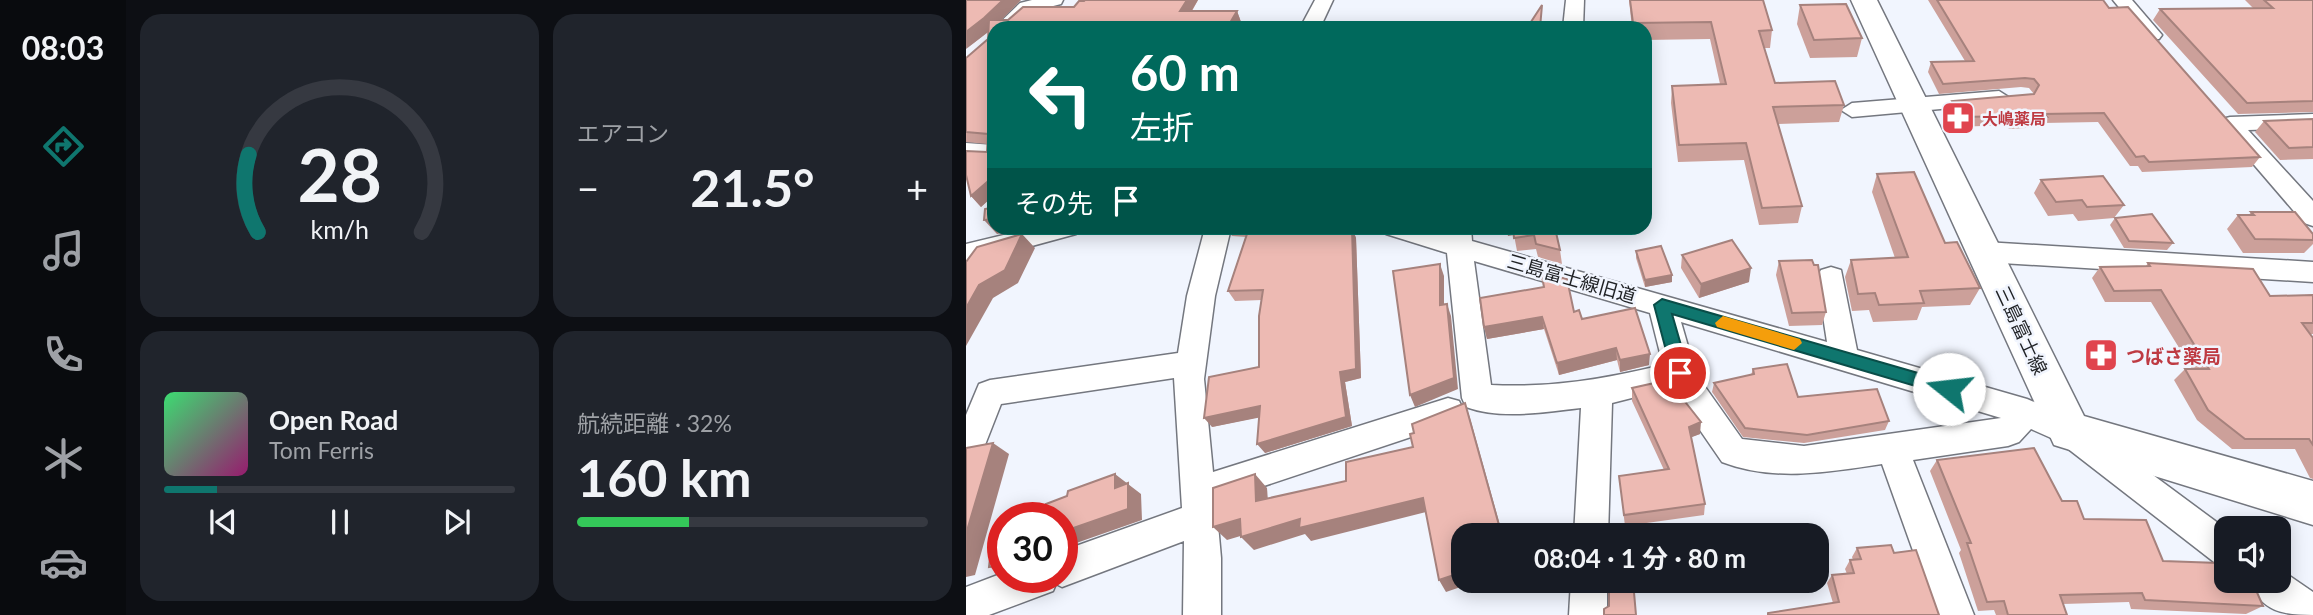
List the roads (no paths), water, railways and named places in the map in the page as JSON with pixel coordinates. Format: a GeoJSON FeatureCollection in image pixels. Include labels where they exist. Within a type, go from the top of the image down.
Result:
{"type":"FeatureCollection","features":[{"type":"Feature","properties":{"kind":"main road","name":"三島富士線"},"geometry":{"type":"LineString","coordinates":[[1864,0],[2069,431]]}},
{"type":"Feature","properties":{"kind":"main road"},"geometry":{"type":"LineString","coordinates":[[2069,431],[2313,503]]}},
{"type":"Feature","properties":{"kind":"street"},"geometry":{"type":"LineString","coordinates":[[1012,21],[1027,7],[1054,0]]}},
{"type":"Feature","properties":{"kind":"street"},"geometry":{"type":"LineString","coordinates":[[1314,21],[1324,0]]}},
{"type":"Feature","properties":{"kind":"street"},"geometry":{"type":"LineString","coordinates":[[1574,21],[1575,0]]}},
{"type":"Feature","properties":{"kind":"street"},"geometry":{"type":"LineString","coordinates":[[2122,0],[2170,55]]}},
{"type":"Feature","properties":{"kind":"street"},"geometry":{"type":"LineString","coordinates":[[1852,110],[2021,96]]}},
{"type":"Feature","properties":{"kind":"street"},"geometry":{"type":"LineString","coordinates":[[2213,104],[2313,217]]}},
{"type":"Feature","properties":{"kind":"street"},"geometry":{"type":"LineString","coordinates":[[2230,124],[2313,121]]}},
{"type":"Feature","properties":{"kind":"street"},"geometry":{"type":"LineString","coordinates":[[966,151],[987,152]]}},
{"type":"Feature","properties":{"kind":"street"},"geometry":{"type":"LineString","coordinates":[[966,254],[1040,235]]}},
{"type":"Feature","properties":{"kind":"street"},"geometry":{"type":"LineString","coordinates":[[1202,615],[1200,505],[1189,379],[1201,296],[1216,235]]}},
{"type":"Feature","properties":{"kind":"street"},"geometry":{"type":"LineString","coordinates":[[1460,236],[1477,398]]}},
{"type":"Feature","properties":{"kind":"street","name":"三島富士線旧道"},"geometry":{"type":"LineString","coordinates":[[1460,236],[1662,305],[2027,412],[2069,431],[2214,541]]}},
{"type":"Feature","properties":{"kind":"street"},"geometry":{"type":"LineString","coordinates":[[1985,252],[2313,272]]}},
{"type":"Feature","properties":{"kind":"street"},"geometry":{"type":"LineString","coordinates":[[1831,277],[1844,358]]}},
{"type":"Feature","properties":{"kind":"street"},"geometry":{"type":"LineString","coordinates":[[1662,305],[1680,373],[1733,452],[1804,461],[2008,432],[2027,412]]}},
{"type":"Feature","properties":{"kind":"street"},"geometry":{"type":"LineString","coordinates":[[966,441],[972,440],[990,393],[1192,363]]}},
{"type":"Feature","properties":{"kind":"street"},"geometry":{"type":"LineString","coordinates":[[1078,562],[1200,505],[1426,420],[1477,398],[1530,400],[1597,394],[1680,373]]}},
{"type":"Feature","properties":{"kind":"street"},"geometry":{"type":"LineString","coordinates":[[1592,523],[1597,394]]}},
{"type":"Feature","properties":{"kind":"street"},"geometry":{"type":"LineString","coordinates":[[1892,448],[1955,615]]}},
{"type":"Feature","properties":{"kind":"street"},"geometry":{"type":"LineString","coordinates":[[966,605],[999,593]]}},
{"type":"Feature","properties":{"kind":"street"},"geometry":{"type":"LineString","coordinates":[[1588,615],[1589,593]]}},
{"type":"Feature","properties":{"kind":"street"},"geometry":{"type":"LineString","coordinates":[[2283,593],[2312,615]]}},
{"type":"Feature","properties":{"kind":"place","name":"大嶋薬局"},"geometry":{"type":"Point","coordinates":[1958,118]}},
{"type":"Feature","properties":{"kind":"place","name":"つばさ薬局"},"geometry":{"type":"Point","coordinates":[2101,355]}}]}
